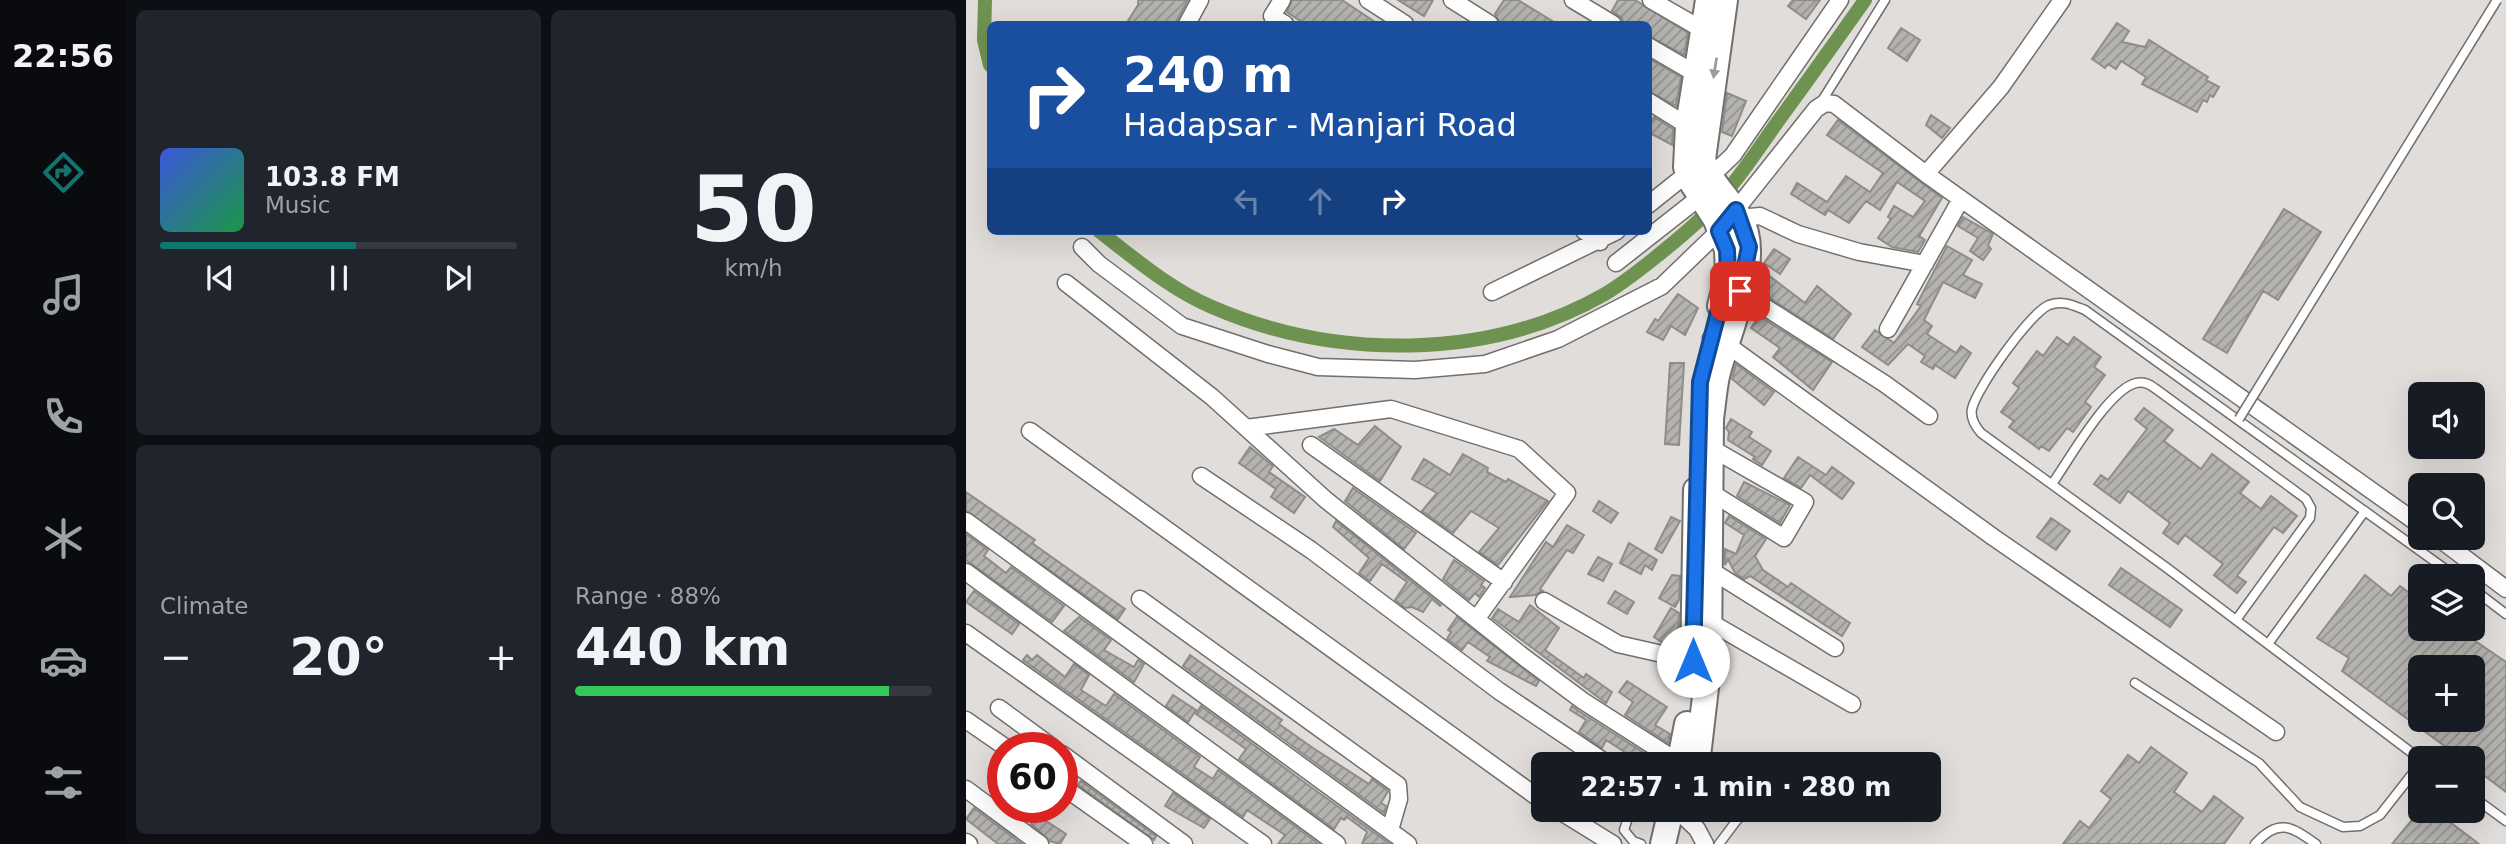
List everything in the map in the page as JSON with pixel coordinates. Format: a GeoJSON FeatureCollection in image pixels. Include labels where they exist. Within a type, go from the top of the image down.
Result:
{"type":"FeatureCollection","features":[{"type":"Feature","properties":{"kind":"main road"},"geometry":{"type":"LineString","coordinates":[[1690,752],[1704,720],[1699,394],[1740,291],[1749,247],[1685,149],[1708,0]]}},
{"type":"Feature","properties":{"kind":"main road"},"geometry":{"type":"LineString","coordinates":[[1702,566],[1712,493],[1711,448],[1718,341],[1728,274],[1727,250],[1718,202],[1703,159],[1703,141],[1725,0]]}},
{"type":"Feature","properties":{"kind":"main road"},"geometry":{"type":"LineString","coordinates":[[1686,752],[1693,661],[1702,618]]}},
{"type":"Feature","properties":{"kind":"main road"},"geometry":{"type":"LineString","coordinates":[[1663,844],[1673,822]]}},
{"type":"Feature","properties":{"kind":"main road"},"geometry":{"type":"LineString","coordinates":[[1679,822],[1680,844]]}},
{"type":"Feature","properties":{"kind":"street"},"geometry":{"type":"LineString","coordinates":[[1188,21],[1200,0]]}},
{"type":"Feature","properties":{"kind":"street"},"geometry":{"type":"LineString","coordinates":[[1280,21],[1272,16],[1282,0]]}},
{"type":"Feature","properties":{"kind":"street"},"geometry":{"type":"LineString","coordinates":[[1368,0],[1400,21]]}},
{"type":"Feature","properties":{"kind":"street"},"geometry":{"type":"LineString","coordinates":[[1452,0],[1485,21]]}},
{"type":"Feature","properties":{"kind":"street"},"geometry":{"type":"LineString","coordinates":[[1573,0],[1609,21]]}},
{"type":"Feature","properties":{"kind":"street"},"geometry":{"type":"LineString","coordinates":[[1651,0],[1703,30]]}},
{"type":"Feature","properties":{"kind":"street"},"geometry":{"type":"LineString","coordinates":[[1082,247],[1099,264],[1182,326],[1318,368],[1415,370],[1486,364],[1558,338],[1662,286],[1718,202],[1733,155],[1840,0]]}},
{"type":"Feature","properties":{"kind":"street"},"geometry":{"type":"LineString","coordinates":[[1926,174],[2001,87],[2062,0]]}},
{"type":"Feature","properties":{"kind":"street"},"geometry":{"type":"LineString","coordinates":[[1652,48],[1696,74]]}},
{"type":"Feature","properties":{"kind":"street"},"geometry":{"type":"LineString","coordinates":[[1616,263],[1718,202],[1816,109],[1825,103],[1840,107],[1926,174],[2408,516]]}},
{"type":"Feature","properties":{"kind":"street"},"geometry":{"type":"LineString","coordinates":[[1652,104],[1688,126]]}},
{"type":"Feature","properties":{"kind":"street"},"geometry":{"type":"LineString","coordinates":[[1888,330],[1961,199]]}},
{"type":"Feature","properties":{"kind":"street"},"geometry":{"type":"LineString","coordinates":[[1652,205],[1718,202],[1759,216],[1798,234],[1859,252],[1925,264]]}},
{"type":"Feature","properties":{"kind":"street"},"geometry":{"type":"LineString","coordinates":[[1590,235],[1600,242]]}},
{"type":"Feature","properties":{"kind":"street"},"geometry":{"type":"LineString","coordinates":[[1492,292],[1611,235]]}},
{"type":"Feature","properties":{"kind":"street"},"geometry":{"type":"LineString","coordinates":[[1066,283],[1212,397],[1326,500],[1583,701],[1666,752]]}},
{"type":"Feature","properties":{"kind":"street"},"geometry":{"type":"LineString","coordinates":[[1740,291],[1885,384],[1929,416]]}},
{"type":"Feature","properties":{"kind":"street"},"geometry":{"type":"LineString","coordinates":[[1718,341],[1993,537],[2276,732]]}},
{"type":"Feature","properties":{"kind":"street"},"geometry":{"type":"LineString","coordinates":[[1246,428],[1391,409],[1519,449],[1567,493],[1477,618]]}},
{"type":"Feature","properties":{"kind":"street"},"geometry":{"type":"LineString","coordinates":[[1030,431],[1531,793]]}},
{"type":"Feature","properties":{"kind":"street"},"geometry":{"type":"LineString","coordinates":[[1311,445],[1504,582]]}},
{"type":"Feature","properties":{"kind":"street"},"geometry":{"type":"LineString","coordinates":[[1711,448],[1805,502],[1784,538],[1712,493]]}},
{"type":"Feature","properties":{"kind":"street"},"geometry":{"type":"LineString","coordinates":[[1201,476],[1311,550],[1499,691],[1590,752]]}},
{"type":"Feature","properties":{"kind":"street"},"geometry":{"type":"LineString","coordinates":[[966,521],[1408,844]]}},
{"type":"Feature","properties":{"kind":"street"},"geometry":{"type":"LineString","coordinates":[[2454,550],[2506,589]]}},
{"type":"Feature","properties":{"kind":"street"},"geometry":{"type":"LineString","coordinates":[[1702,566],[1835,648]]}},
{"type":"Feature","properties":{"kind":"street"},"geometry":{"type":"LineString","coordinates":[[966,572],[1337,844]]}},
{"type":"Feature","properties":{"kind":"street"},"geometry":{"type":"LineString","coordinates":[[1140,599],[1398,785],[1399,799],[1390,831]]}},
{"type":"Feature","properties":{"kind":"street"},"geometry":{"type":"LineString","coordinates":[[1544,601],[1618,644],[1693,661]]}},
{"type":"Feature","properties":{"kind":"street"},"geometry":{"type":"LineString","coordinates":[[1702,618],[1852,704]]}},
{"type":"Feature","properties":{"kind":"street"},"geometry":{"type":"LineString","coordinates":[[966,633],[1263,844]]}},
{"type":"Feature","properties":{"kind":"street"},"geometry":{"type":"LineString","coordinates":[[999,708],[1032,732]]}},
{"type":"Feature","properties":{"kind":"street"},"geometry":{"type":"LineString","coordinates":[[966,720],[987,735]]}},
{"type":"Feature","properties":{"kind":"street"},"geometry":{"type":"LineString","coordinates":[[1078,766],[1184,844]]}},
{"type":"Feature","properties":{"kind":"street"},"geometry":{"type":"LineString","coordinates":[[966,789],[1040,844]]}},
{"type":"Feature","properties":{"kind":"street"},"geometry":{"type":"LineString","coordinates":[[1078,797],[1144,844]]}},
{"type":"Feature","properties":{"kind":"street"},"geometry":{"type":"LineString","coordinates":[[1577,822],[1613,844]]}},
{"type":"Feature","properties":{"kind":"street"},"geometry":{"type":"LineString","coordinates":[[1686,822],[1704,844]]}},
{"type":"Feature","properties":{"kind":"lane"},"geometry":{"type":"LineString","coordinates":[[1816,109],[1885,0]]}},
{"type":"Feature","properties":{"kind":"lane"},"geometry":{"type":"LineString","coordinates":[[2239,419],[2497,0]]}},
{"type":"Feature","properties":{"kind":"lane"},"geometry":{"type":"LineString","coordinates":[[2408,752],[2236,620],[1981,433],[1974,424],[1971,411],[1976,397],[2025,328],[2047,306],[2063,302],[2085,310],[2438,564]]}},
{"type":"Feature","properties":{"kind":"lane"},"geometry":{"type":"LineString","coordinates":[[2052,484],[2115,396],[2133,383],[2144,382],[2156,388],[2231,443],[2306,499],[2311,508],[2310,518],[2236,620]]}},
{"type":"Feature","properties":{"kind":"lane"},"geometry":{"type":"LineString","coordinates":[[2268,644],[2365,511]]}},
{"type":"Feature","properties":{"kind":"lane"},"geometry":{"type":"LineString","coordinates":[[2485,598],[2506,614]]}},
{"type":"Feature","properties":{"kind":"lane"},"geometry":{"type":"LineString","coordinates":[[2135,683],[2259,763],[2300,807],[2343,827],[2360,826],[2379,816],[2408,777]]}},
{"type":"Feature","properties":{"kind":"lane"},"geometry":{"type":"LineString","coordinates":[[2485,806],[2506,821]]}},
{"type":"Feature","properties":{"kind":"lane"},"geometry":{"type":"LineString","coordinates":[[1627,822],[1624,830],[1633,841],[1641,844]]}},
{"type":"Feature","properties":{"kind":"lane"},"geometry":{"type":"LineString","coordinates":[[1719,844],[1736,822]]}},
{"type":"Feature","properties":{"kind":"lane"},"geometry":{"type":"LineString","coordinates":[[2255,844],[2267,831],[2281,826],[2296,830],[2316,844]]}},
{"type":"Feature","properties":{"kind":"building"},"geometry":{"type":"Polygon","coordinates":[[[1138,0],[1188,0],[1177,21],[1128,21],[1138,5],[1138,0]]]}},
{"type":"Feature","properties":{"kind":"building"},"geometry":{"type":"Polygon","coordinates":[[[1292,0],[1342,0],[1374,21],[1300,21],[1287,12],[1292,0]]]}},
{"type":"Feature","properties":{"kind":"building"},"geometry":{"type":"Polygon","coordinates":[[[1398,0],[1433,0],[1424,16],[1398,0]]]}},
{"type":"Feature","properties":{"kind":"building"},"geometry":{"type":"Polygon","coordinates":[[[1504,0],[1518,0],[1552,21],[1498,21],[1495,14],[1504,0]]]}},
{"type":"Feature","properties":{"kind":"building"},"geometry":{"type":"Polygon","coordinates":[[[1618,0],[1635,0],[1688,33],[1684,55],[1652,38],[1652,21],[1622,21],[1612,11],[1618,0]]]}},
{"type":"Feature","properties":{"kind":"building"},"geometry":{"type":"Polygon","coordinates":[[[1793,0],[1820,0],[1806,19],[1788,6],[1793,0]]]}},
{"type":"Feature","properties":{"kind":"building"},"geometry":{"type":"Polygon","coordinates":[[[2117,23],[2129,31],[2122,42],[2145,47],[2149,40],[2208,77],[2206,80],[2219,87],[2213,97],[2210,95],[2207,102],[2203,100],[2197,112],[2142,84],[2146,77],[2121,61],[2116,69],[2108,64],[2105,68],[2092,59],[2117,23]]]}},
{"type":"Feature","properties":{"kind":"building"},"geometry":{"type":"Polygon","coordinates":[[[1901,28],[1920,40],[1907,61],[1888,48],[1901,28]]]}},
{"type":"Feature","properties":{"kind":"building"},"geometry":{"type":"Polygon","coordinates":[[[1652,60],[1681,77],[1676,106],[1652,93],[1652,60]]]}},
{"type":"Feature","properties":{"kind":"building"},"geometry":{"type":"Polygon","coordinates":[[[1727,93],[1746,101],[1732,136],[1722,132],[1727,93]]]}},
{"type":"Feature","properties":{"kind":"building"},"geometry":{"type":"Polygon","coordinates":[[[1931,115],[1950,128],[1942,138],[1926,125],[1931,115]]]}},
{"type":"Feature","properties":{"kind":"building"},"geometry":{"type":"Polygon","coordinates":[[[1654,117],[1673,129],[1672,145],[1652,134],[1654,117]]]}},
{"type":"Feature","properties":{"kind":"building"},"geometry":{"type":"Polygon","coordinates":[[[1838,120],[1942,198],[1919,236],[1925,240],[1918,252],[1892,247],[1878,238],[1891,219],[1888,217],[1894,206],[1913,217],[1925,201],[1897,182],[1880,210],[1866,201],[1849,223],[1828,210],[1825,215],[1791,194],[1797,183],[1827,202],[1846,176],[1870,192],[1883,173],[1827,135],[1838,120]]]}},
{"type":"Feature","properties":{"kind":"building"},"geometry":{"type":"Polygon","coordinates":[[[2284,209],[2321,232],[2278,300],[2263,291],[2227,353],[2203,339],[2284,209]]]}},
{"type":"Feature","properties":{"kind":"building"},"geometry":{"type":"Polygon","coordinates":[[[1963,217],[1993,234],[1988,245],[1991,249],[1983,260],[1970,251],[1978,238],[1958,226],[1963,217]]]}},
{"type":"Feature","properties":{"kind":"building"},"geometry":{"type":"Polygon","coordinates":[[[1947,246],[1972,260],[1963,275],[1982,284],[1975,298],[1943,282],[1924,320],[1932,326],[1927,334],[1956,353],[1961,346],[1971,353],[1955,378],[1935,365],[1933,369],[1921,362],[1925,356],[1908,344],[1888,365],[1862,347],[1875,330],[1894,343],[1921,306],[1917,304],[1947,246]]]}},
{"type":"Feature","properties":{"kind":"building"},"geometry":{"type":"Polygon","coordinates":[[[1774,249],[1790,259],[1780,274],[1764,263],[1774,249]]]}},
{"type":"Feature","properties":{"kind":"building"},"geometry":{"type":"Polygon","coordinates":[[[1768,275],[1805,303],[1817,286],[1851,314],[1833,339],[1759,291],[1768,275]]]}},
{"type":"Feature","properties":{"kind":"building"},"geometry":{"type":"Polygon","coordinates":[[[1678,294],[1698,308],[1685,335],[1671,326],[1663,340],[1647,332],[1655,319],[1658,321],[1678,294]]]}},
{"type":"Feature","properties":{"kind":"building"},"geometry":{"type":"Polygon","coordinates":[[[1759,316],[1832,362],[1813,390],[1773,357],[1780,348],[1751,328],[1759,316]]]}},
{"type":"Feature","properties":{"kind":"building"},"geometry":{"type":"Polygon","coordinates":[[[2057,337],[2068,345],[2074,337],[2101,357],[2094,367],[2105,375],[2085,402],[2091,407],[2073,432],[2067,428],[2049,451],[2041,446],[2039,449],[2009,427],[2014,421],[2001,412],[2019,388],[2013,383],[2037,351],[2043,356],[2057,337]]]}},
{"type":"Feature","properties":{"kind":"building"},"geometry":{"type":"Polygon","coordinates":[[[1670,363],[1684,363],[1679,445],[1665,444],[1670,363]]]}},
{"type":"Feature","properties":{"kind":"building"},"geometry":{"type":"Polygon","coordinates":[[[1736,364],[1774,392],[1764,405],[1732,379],[1736,364]]]}},
{"type":"Feature","properties":{"kind":"building"},"geometry":{"type":"Polygon","coordinates":[[[2144,408],[2173,430],[2164,441],[2201,469],[2212,454],[2249,482],[2240,493],[2261,509],[2271,496],[2297,516],[2283,533],[2274,527],[2237,576],[2246,582],[2237,593],[2214,575],[2223,564],[2185,535],[2178,544],[2163,533],[2170,523],[2128,491],[2120,503],[2094,484],[2101,475],[2108,480],[2147,429],[2135,419],[2144,408]]]}},
{"type":"Feature","properties":{"kind":"building"},"geometry":{"type":"Polygon","coordinates":[[[1731,419],[1752,432],[1749,437],[1771,451],[1762,465],[1753,459],[1755,457],[1728,440],[1729,432],[1726,428],[1731,419]]]}},
{"type":"Feature","properties":{"kind":"building"},"geometry":{"type":"Polygon","coordinates":[[[1375,426],[1401,447],[1380,481],[1319,437],[1334,429],[1358,445],[1375,426]]]}},
{"type":"Feature","properties":{"kind":"building"},"geometry":{"type":"Polygon","coordinates":[[[1250,447],[1273,466],[1269,472],[1305,497],[1294,513],[1271,497],[1276,489],[1239,463],[1250,447]]]}},
{"type":"Feature","properties":{"kind":"building"},"geometry":{"type":"Polygon","coordinates":[[[1463,454],[1488,468],[1487,472],[1506,482],[1508,479],[1548,501],[1498,565],[1479,552],[1499,528],[1471,511],[1453,533],[1422,511],[1437,493],[1412,479],[1424,459],[1450,475],[1463,454]]]}},
{"type":"Feature","properties":{"kind":"building"},"geometry":{"type":"Polygon","coordinates":[[[1798,457],[1826,475],[1832,467],[1854,483],[1842,499],[1810,475],[1801,488],[1784,478],[1798,457]]]}},
{"type":"Feature","properties":{"kind":"building"},"geometry":{"type":"Polygon","coordinates":[[[1744,482],[1790,505],[1780,523],[1737,496],[1744,482]]]}},
{"type":"Feature","properties":{"kind":"building"},"geometry":{"type":"Polygon","coordinates":[[[1353,488],[1416,533],[1404,549],[1345,501],[1353,488]]]}},
{"type":"Feature","properties":{"kind":"building"},"geometry":{"type":"Polygon","coordinates":[[[966,492],[1035,540],[1032,543],[1125,609],[1118,619],[966,511],[966,492]]]}},
{"type":"Feature","properties":{"kind":"building"},"geometry":{"type":"Polygon","coordinates":[[[1599,501],[1618,513],[1611,523],[1593,511],[1599,501]]]}},
{"type":"Feature","properties":{"kind":"building"},"geometry":{"type":"Polygon","coordinates":[[[1729,516],[1766,539],[1755,556],[1763,570],[1788,587],[1791,583],[1850,623],[1842,636],[1750,576],[1744,579],[1735,573],[1728,559],[1725,565],[1725,549],[1736,554],[1744,535],[1725,523],[1729,516]]]}},
{"type":"Feature","properties":{"kind":"building"},"geometry":{"type":"Polygon","coordinates":[[[1671,517],[1680,521],[1662,553],[1655,549],[1671,517]]]}},
{"type":"Feature","properties":{"kind":"building"},"geometry":{"type":"Polygon","coordinates":[[[2051,518],[2070,531],[2056,550],[2037,537],[2051,518]]]}},
{"type":"Feature","properties":{"kind":"building"},"geometry":{"type":"Polygon","coordinates":[[[1336,521],[1441,605],[1432,599],[1423,612],[1412,607],[1405,608],[1395,600],[1407,582],[1382,564],[1370,581],[1359,573],[1369,558],[1333,527],[1336,521]]]}},
{"type":"Feature","properties":{"kind":"building"},"geometry":{"type":"Polygon","coordinates":[[[1567,525],[1584,535],[1573,553],[1567,550],[1540,589],[1543,591],[1535,595],[1510,597],[1546,542],[1553,547],[1567,525]]]}},
{"type":"Feature","properties":{"kind":"building"},"geometry":{"type":"Polygon","coordinates":[[[966,534],[988,550],[984,556],[1006,573],[1011,567],[1064,606],[1052,622],[966,560],[966,534]]]}},
{"type":"Feature","properties":{"kind":"building"},"geometry":{"type":"Polygon","coordinates":[[[1629,543],[1657,560],[1652,570],[1645,565],[1641,574],[1620,563],[1629,543]]]}},
{"type":"Feature","properties":{"kind":"building"},"geometry":{"type":"Polygon","coordinates":[[[1598,557],[1612,564],[1603,581],[1588,574],[1598,557]]]}},
{"type":"Feature","properties":{"kind":"building"},"geometry":{"type":"Polygon","coordinates":[[[1454,560],[1484,581],[1481,585],[1485,588],[1479,597],[1475,593],[1469,600],[1443,579],[1454,560]]]}},
{"type":"Feature","properties":{"kind":"building"},"geometry":{"type":"Polygon","coordinates":[[[2121,568],[2182,610],[2170,627],[2109,585],[2121,568]]]}},
{"type":"Feature","properties":{"kind":"building"},"geometry":{"type":"Polygon","coordinates":[[[1672,575],[1680,576],[1679,600],[1675,607],[1659,598],[1672,575]]]}},
{"type":"Feature","properties":{"kind":"building"},"geometry":{"type":"Polygon","coordinates":[[[2365,575],[2391,596],[2400,586],[2408,592],[2408,641],[2475,641],[2506,662],[2506,792],[2485,776],[2485,746],[2445,746],[2425,732],[2485,732],[2485,655],[2408,655],[2408,719],[2342,671],[2349,658],[2317,638],[2365,575]]]}},
{"type":"Feature","properties":{"kind":"building"},"geometry":{"type":"Polygon","coordinates":[[[974,591],[1019,624],[1012,634],[966,602],[974,591]]]}},
{"type":"Feature","properties":{"kind":"building"},"geometry":{"type":"Polygon","coordinates":[[[1615,591],[1634,602],[1627,614],[1608,603],[1615,591]]]}},
{"type":"Feature","properties":{"kind":"building"},"geometry":{"type":"Polygon","coordinates":[[[1530,605],[1559,628],[1545,650],[1584,678],[1586,674],[1612,692],[1606,703],[1492,618],[1498,609],[1519,622],[1530,605]]]}},
{"type":"Feature","properties":{"kind":"building"},"geometry":{"type":"Polygon","coordinates":[[[1671,608],[1679,613],[1678,647],[1654,637],[1671,608]]]}},
{"type":"Feature","properties":{"kind":"building"},"geometry":{"type":"Polygon","coordinates":[[[1079,617],[1111,640],[1104,650],[1134,667],[1138,660],[1144,664],[1134,682],[1064,631],[1079,617]]]}},
{"type":"Feature","properties":{"kind":"building"},"geometry":{"type":"Polygon","coordinates":[[[1457,617],[1539,681],[1536,686],[1487,661],[1490,657],[1468,642],[1462,650],[1447,639],[1451,632],[1448,630],[1457,617]]]}},
{"type":"Feature","properties":{"kind":"building"},"geometry":{"type":"Polygon","coordinates":[[[1027,655],[1032,660],[1037,655],[1065,677],[1074,664],[1089,675],[1081,690],[1106,706],[1114,694],[1200,757],[1194,767],[1213,779],[1218,770],[1319,844],[1278,844],[1285,835],[1247,810],[1243,817],[1023,660],[1027,655]]]}},
{"type":"Feature","properties":{"kind":"building"},"geometry":{"type":"Polygon","coordinates":[[[1190,655],[1282,720],[1279,724],[1313,748],[1369,784],[1372,779],[1388,791],[1381,803],[1386,806],[1384,813],[1183,666],[1190,655]]]}},
{"type":"Feature","properties":{"kind":"building"},"geometry":{"type":"Polygon","coordinates":[[[1627,681],[1667,707],[1655,725],[1670,734],[1668,743],[1625,715],[1633,702],[1619,692],[1627,681]]]}},
{"type":"Feature","properties":{"kind":"building"},"geometry":{"type":"Polygon","coordinates":[[[1173,695],[1196,710],[1188,722],[1166,706],[1173,695]]]}},
{"type":"Feature","properties":{"kind":"building"},"geometry":{"type":"Polygon","coordinates":[[[1201,706],[1390,844],[1362,844],[1367,832],[1347,817],[1344,820],[1341,818],[1334,829],[1239,759],[1246,749],[1196,714],[1201,706]]]}},
{"type":"Feature","properties":{"kind":"building"},"geometry":{"type":"Polygon","coordinates":[[[1572,706],[1643,752],[1625,752],[1606,740],[1602,748],[1579,732],[1586,720],[1570,710],[1572,706]]]}},
{"type":"Feature","properties":{"kind":"building"},"geometry":{"type":"Polygon","coordinates":[[[2151,747],[2187,773],[2174,792],[2202,812],[2214,796],[2243,818],[2224,844],[2063,844],[2080,821],[2089,828],[2111,799],[2101,791],[2128,755],[2139,763],[2151,747]]]}},
{"type":"Feature","properties":{"kind":"building"},"geometry":{"type":"Polygon","coordinates":[[[1081,781],[1156,836],[1154,840],[1078,785],[1081,781]]]}},
{"type":"Feature","properties":{"kind":"building"},"geometry":{"type":"Polygon","coordinates":[[[1173,793],[1210,819],[1204,828],[1165,806],[1173,793]]]}},
{"type":"Feature","properties":{"kind":"building"},"geometry":{"type":"Polygon","coordinates":[[[974,808],[987,818],[987,823],[994,823],[1022,844],[998,844],[966,819],[974,808]]]}},
{"type":"Feature","properties":{"kind":"building"},"geometry":{"type":"Polygon","coordinates":[[[1049,823],[1066,834],[1060,844],[1050,841],[1031,824],[1049,823]]]}},
{"type":"Feature","properties":{"kind":"building"},"geometry":{"type":"Polygon","coordinates":[[[2409,823],[2451,823],[2479,844],[2392,844],[2409,823]]]}},
{"type":"Feature","properties":{"kind":"waterway"},"geometry":{"type":"LineString","coordinates":[[985,0],[984,40],[987,52]]}},
{"type":"Feature","properties":{"kind":"waterway"},"geometry":{"type":"LineString","coordinates":[[1104,235],[1153,273],[1197,300],[1259,324],[1308,337],[1359,344],[1410,346],[1461,342],[1511,332],[1560,316],[1605,294],[1652,260],[1708,212],[1749,163],[1865,0]]}},
{"type":"Feature","properties":{"kind":"route"},"geometry":{"type":"LineString","coordinates":[[1693,661],[1693,545],[1700,382],[1728,274],[1727,250],[1719,231],[1736,210],[1745,229],[1749,247],[1740,291]]}}]}
